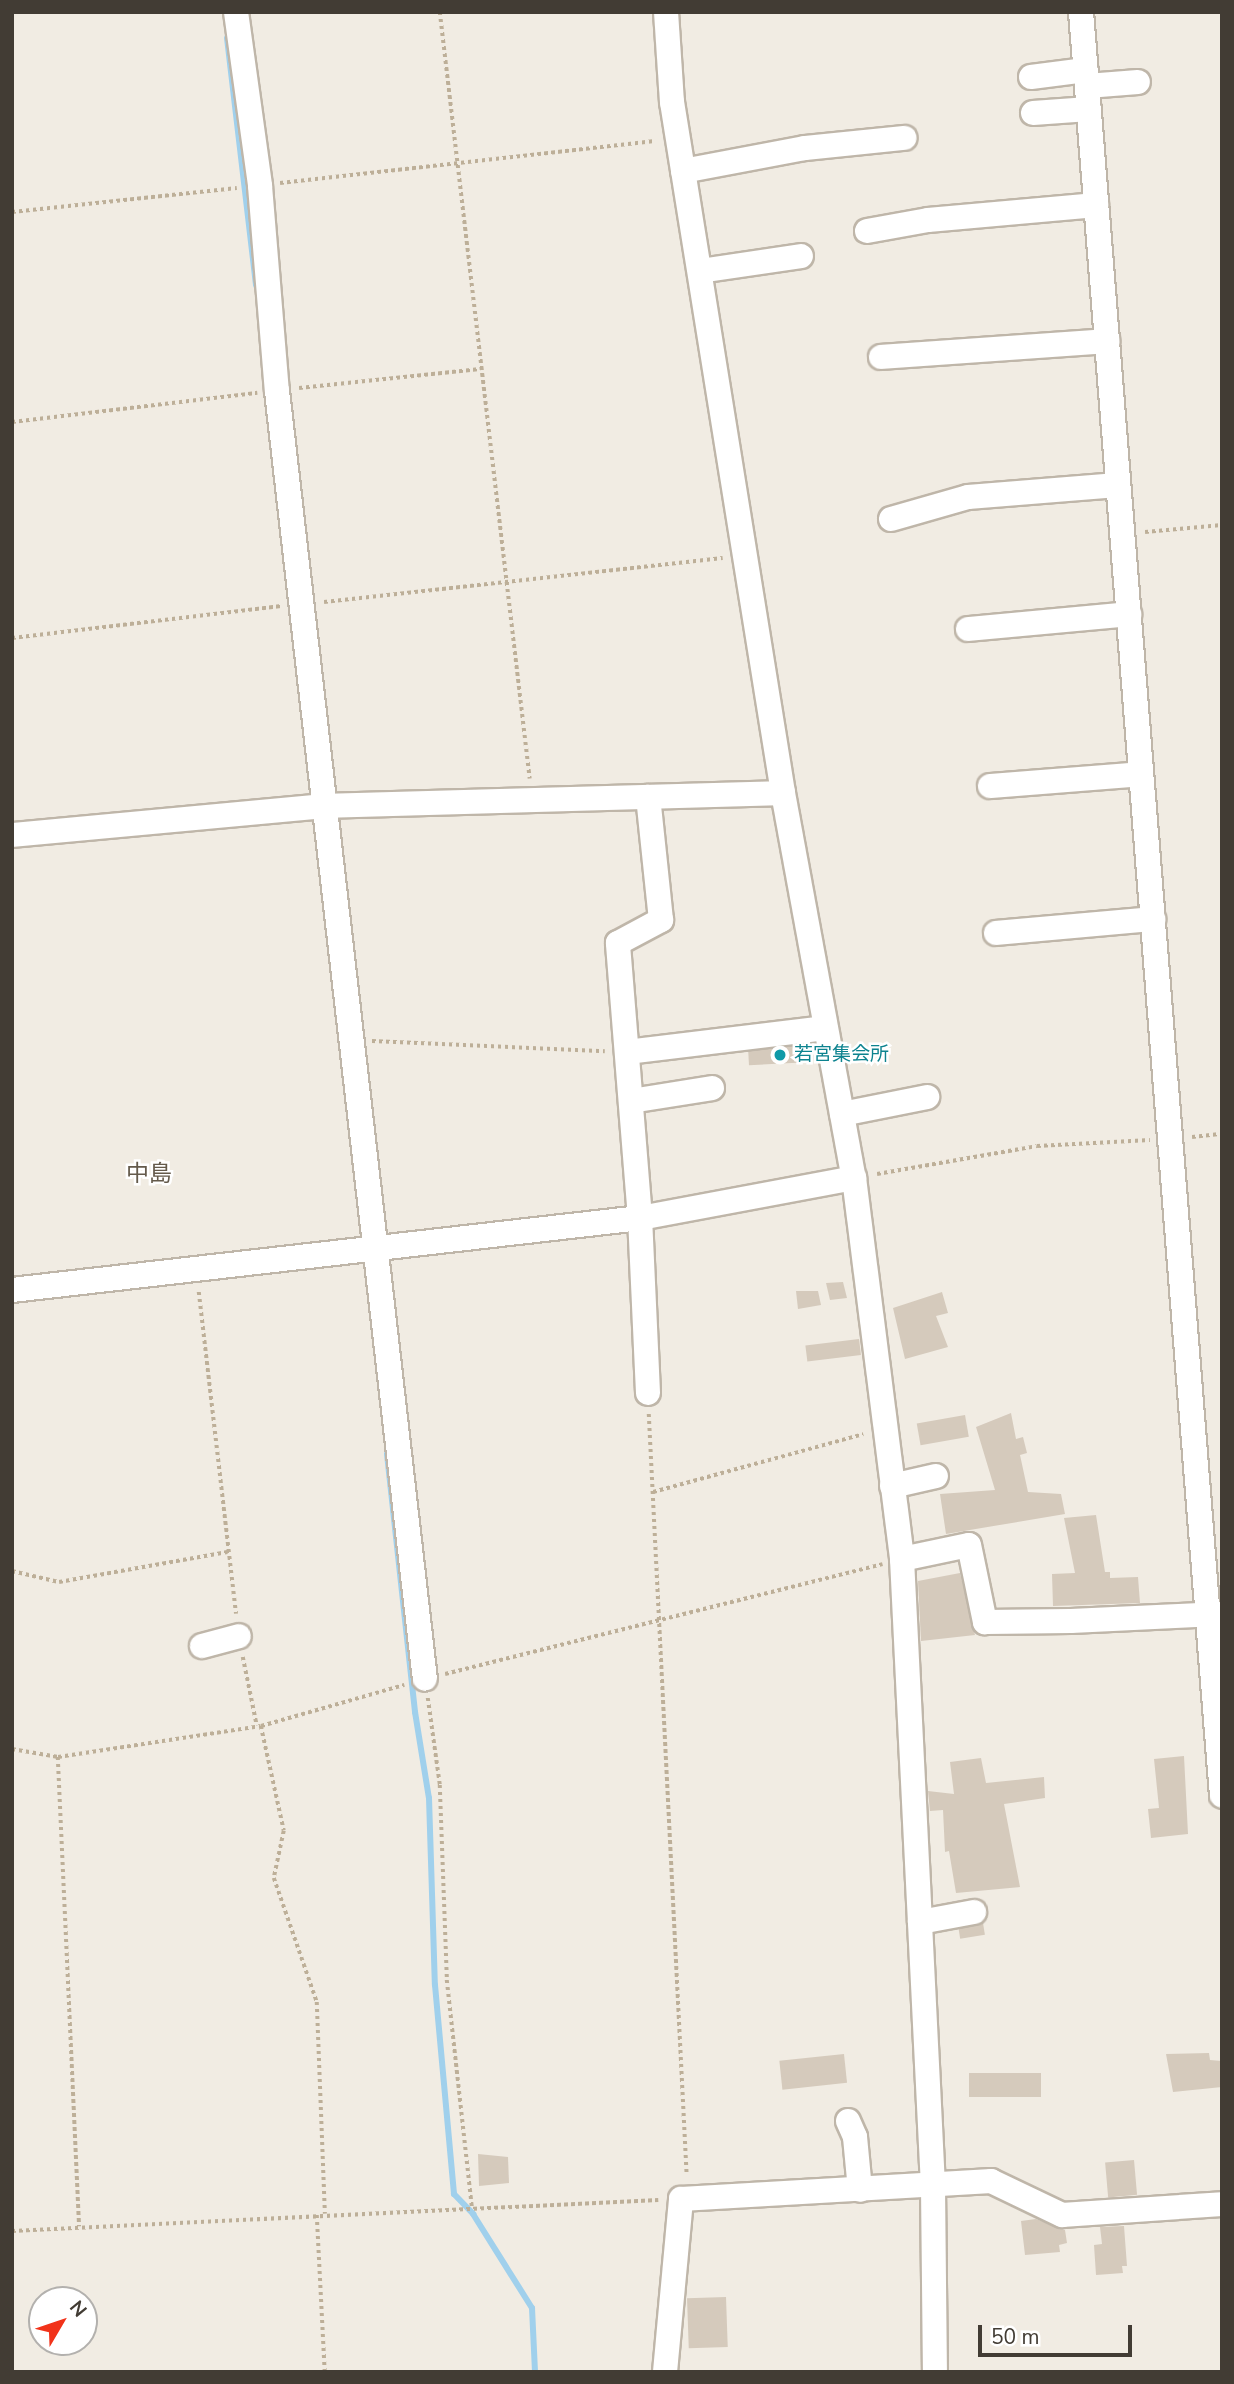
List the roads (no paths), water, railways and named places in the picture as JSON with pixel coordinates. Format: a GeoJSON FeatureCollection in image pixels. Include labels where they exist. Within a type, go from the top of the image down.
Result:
{"type":"FeatureCollection","features":[{"type":"Feature","properties":{"kind":"street"},"geometry":{"type":"LineString","coordinates":[[236,12],[260,186],[277,391],[425,1679]]}},
{"type":"Feature","properties":{"kind":"street"},"geometry":{"type":"LineString","coordinates":[[666,12],[672,103],[783,793],[854,1178],[902,1559],[933,2187],[935,2372]]}},
{"type":"Feature","properties":{"kind":"street"},"geometry":{"type":"LineString","coordinates":[[1081,12],[1170,1139],[1215,1614],[1222,1795]]}},
{"type":"Feature","properties":{"kind":"street"},"geometry":{"type":"LineString","coordinates":[[1031,77],[1087,88]]}},
{"type":"Feature","properties":{"kind":"street"},"geometry":{"type":"LineString","coordinates":[[1032,113],[1087,88],[1138,82]]}},
{"type":"Feature","properties":{"kind":"street"},"geometry":{"type":"LineString","coordinates":[[683,171],[805,148],[904,138]]}},
{"type":"Feature","properties":{"kind":"street"},"geometry":{"type":"LineString","coordinates":[[867,231],[928,219],[1096,205]]}},
{"type":"Feature","properties":{"kind":"street"},"geometry":{"type":"LineString","coordinates":[[700,271],[801,256]]}},
{"type":"Feature","properties":{"kind":"street"},"geometry":{"type":"LineString","coordinates":[[881,357],[1107,341]]}},
{"type":"Feature","properties":{"kind":"street"},"geometry":{"type":"LineString","coordinates":[[891,519],[968,497],[1118,485]]}},
{"type":"Feature","properties":{"kind":"street"},"geometry":{"type":"LineString","coordinates":[[968,629],[1129,614]]}},
{"type":"Feature","properties":{"kind":"street"},"geometry":{"type":"LineString","coordinates":[[990,786],[1141,774]]}},
{"type":"Feature","properties":{"kind":"street"},"geometry":{"type":"LineString","coordinates":[[12,835],[324,806],[783,793]]}},
{"type":"Feature","properties":{"kind":"street"},"geometry":{"type":"LineString","coordinates":[[648,797],[661,919],[618,943],[640,1218],[648,1393]]}},
{"type":"Feature","properties":{"kind":"street"},"geometry":{"type":"LineString","coordinates":[[996,933],[1153,919]]}},
{"type":"Feature","properties":{"kind":"street"},"geometry":{"type":"LineString","coordinates":[[627,1052],[826,1028]]}},
{"type":"Feature","properties":{"kind":"street"},"geometry":{"type":"LineString","coordinates":[[631,1101],[712,1088]]}},
{"type":"Feature","properties":{"kind":"street"},"geometry":{"type":"LineString","coordinates":[[842,1114],[927,1097]]}},
{"type":"Feature","properties":{"kind":"street"},"geometry":{"type":"LineString","coordinates":[[12,1290],[640,1218],[854,1178]]}},
{"type":"Feature","properties":{"kind":"street"},"geometry":{"type":"LineString","coordinates":[[892,1486],[936,1476]]}},
{"type":"Feature","properties":{"kind":"street"},"geometry":{"type":"LineString","coordinates":[[902,1559],[969,1545],[985,1622],[1215,1614]]}},
{"type":"Feature","properties":{"kind":"street"},"geometry":{"type":"LineString","coordinates":[[202,1646],[239,1636]]}},
{"type":"Feature","properties":{"kind":"street"},"geometry":{"type":"LineString","coordinates":[[920,1922],[974,1912]]}},
{"type":"Feature","properties":{"kind":"street"},"geometry":{"type":"LineString","coordinates":[[848,2121],[855,2137],[860,2190]]}},
{"type":"Feature","properties":{"kind":"street"},"geometry":{"type":"LineString","coordinates":[[665,2372],[685,2199],[933,2187],[991,2181],[1062,2215],[1222,2204]]}},
{"type":"Feature","properties":{"kind":"waterway"},"geometry":{"type":"LineString","coordinates":[[227,38],[256,285]]}},
{"type":"Feature","properties":{"kind":"waterway"},"geometry":{"type":"LineString","coordinates":[[387,1454],[415,1712],[429,1798],[435,1985],[454,2194],[473,2214],[532,2308],[535,2372]]}},
{"type":"Feature","properties":{"kind":"place","name":"若宮集会所"},"geometry":{"type":"Point","coordinates":[780,1055]}},
{"type":"Feature","properties":{"kind":"district","name":"中島"},"geometry":{"type":"Point","coordinates":[149,1174]}}]}
